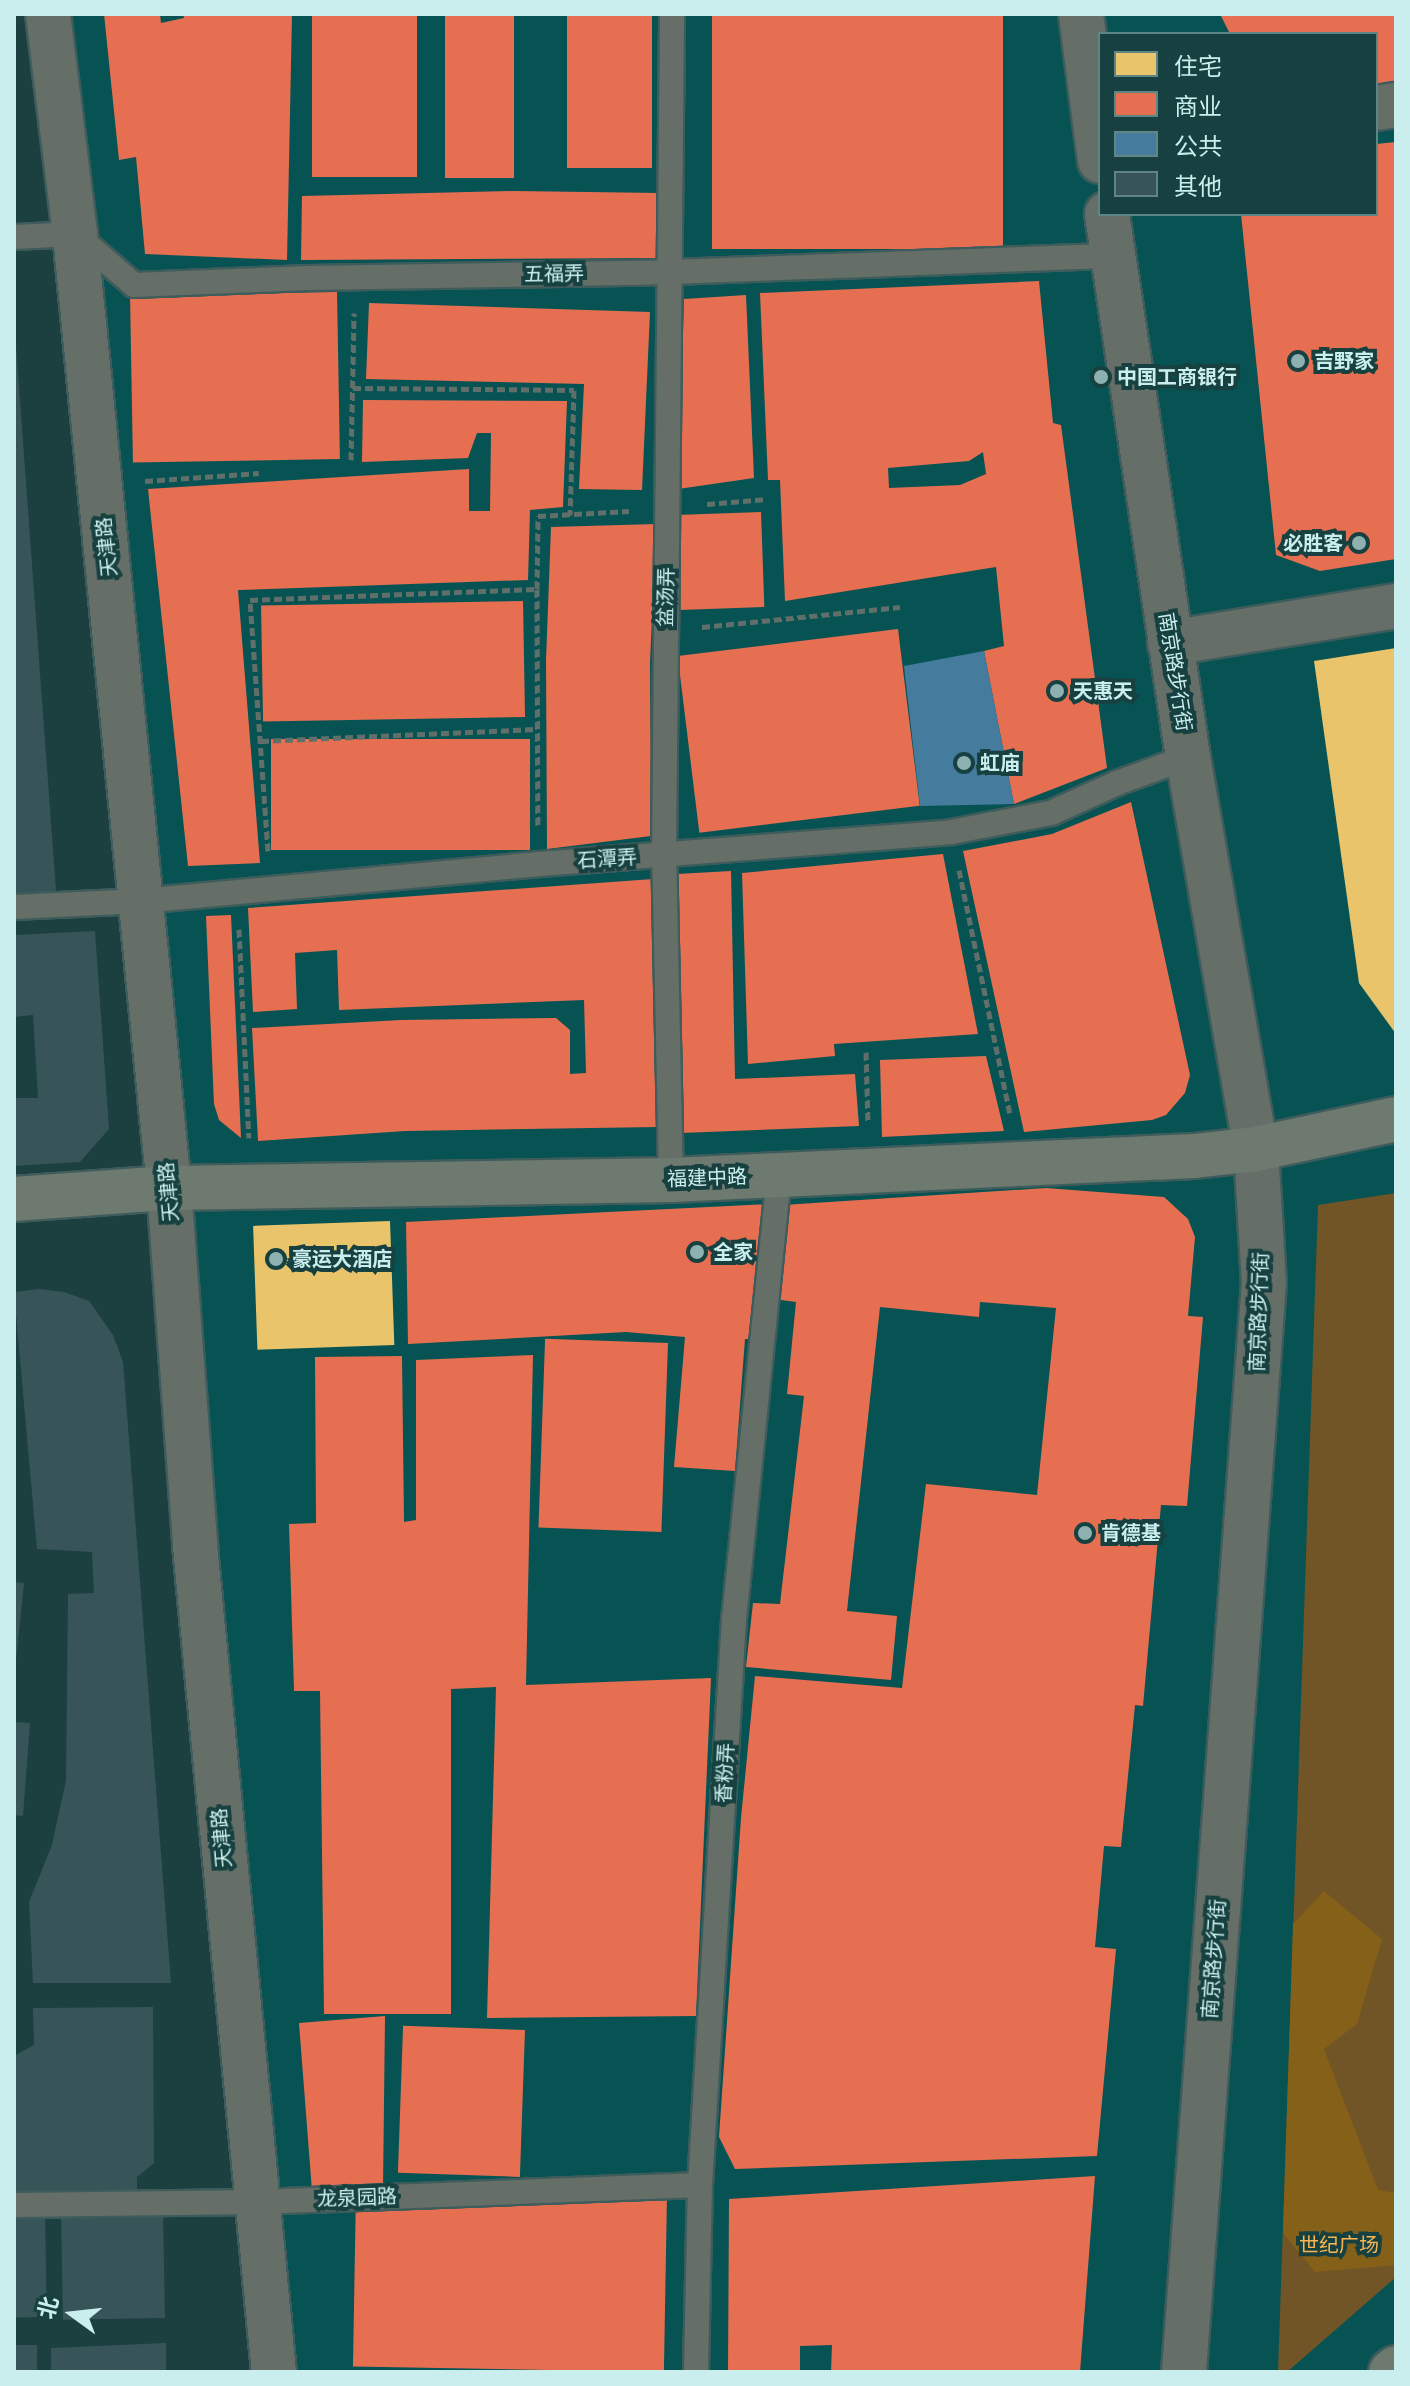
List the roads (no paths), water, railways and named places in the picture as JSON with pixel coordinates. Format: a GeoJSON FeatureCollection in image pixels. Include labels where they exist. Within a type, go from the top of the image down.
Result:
{"type":"FeatureCollection","features":[{"type":"Feature","properties":{"kind":"street","name":"天津路"},"geometry":{"type":"LineString","coordinates":[[48,14],[75,234],[169,1188],[195,1546],[274,2372]]}},
{"type":"Feature","properties":{"kind":"street"},"geometry":{"type":"LineString","coordinates":[[1081,14],[1098,139]]}},
{"type":"Feature","properties":{"kind":"street","name":"南京路步行街"},"geometry":{"type":"LineString","coordinates":[[1110,235],[1188,757],[1256,1149],[1264,1282],[1184,2372]]}},
{"type":"Feature","properties":{"kind":"street"},"geometry":{"type":"LineString","coordinates":[[1170,643],[1396,606]]}},
{"type":"Feature","properties":{"kind":"street","name":"福建中路"},"geometry":{"type":"LineString","coordinates":[[14,1199],[169,1188],[671,1180],[1194,1156],[1256,1149],[1396,1119]]}},
{"type":"Feature","properties":{"kind":"lane","name":"盆汤弄"},"geometry":{"type":"LineString","coordinates":[[671,1180],[664,854],[672,272],[672,14]]}},
{"type":"Feature","properties":{"kind":"lane"},"geometry":{"type":"LineString","coordinates":[[14,237],[75,234]]}},
{"type":"Feature","properties":{"kind":"lane","name":"五福弄"},"geometry":{"type":"LineString","coordinates":[[75,234],[134,285],[355,277],[672,272],[1110,235]]}},
{"type":"Feature","properties":{"kind":"lane","name":"石潭弄"},"geometry":{"type":"LineString","coordinates":[[14,907],[141,901],[539,864],[951,832],[1051,813],[1117,783],[1188,757]]}},
{"type":"Feature","properties":{"kind":"lane","name":"香粉弄"},"geometry":{"type":"LineString","coordinates":[[696,2372],[700,2185],[734,1619],[779,1175]]}},
{"type":"Feature","properties":{"kind":"lane","name":"龙泉园路"},"geometry":{"type":"LineString","coordinates":[[14,2205],[257,2202],[700,2185]]}},
{"type":"Feature","properties":{"kind":"place","name":"吉野家"},"geometry":{"type":"Point","coordinates":[1298,361]}},
{"type":"Feature","properties":{"kind":"place","name":"中国工商银行"},"geometry":{"type":"Point","coordinates":[1101,377]}},
{"type":"Feature","properties":{"kind":"place","name":"必胜客"},"geometry":{"type":"Point","coordinates":[1359,543]}},
{"type":"Feature","properties":{"kind":"place","name":"天惠天"},"geometry":{"type":"Point","coordinates":[1057,691]}},
{"type":"Feature","properties":{"kind":"place","name":"虹庙"},"geometry":{"type":"Point","coordinates":[964,763]}},
{"type":"Feature","properties":{"kind":"place","name":"全家"},"geometry":{"type":"Point","coordinates":[697,1252]}},
{"type":"Feature","properties":{"kind":"place","name":"豪运大酒店"},"geometry":{"type":"Point","coordinates":[276,1259]}},
{"type":"Feature","properties":{"kind":"place","name":"肯德基"},"geometry":{"type":"Point","coordinates":[1085,1533]}},
{"type":"Feature","properties":{"kind":"park label","name":"世纪广场"},"geometry":{"type":"Point","coordinates":[1339,2245]}}]}
